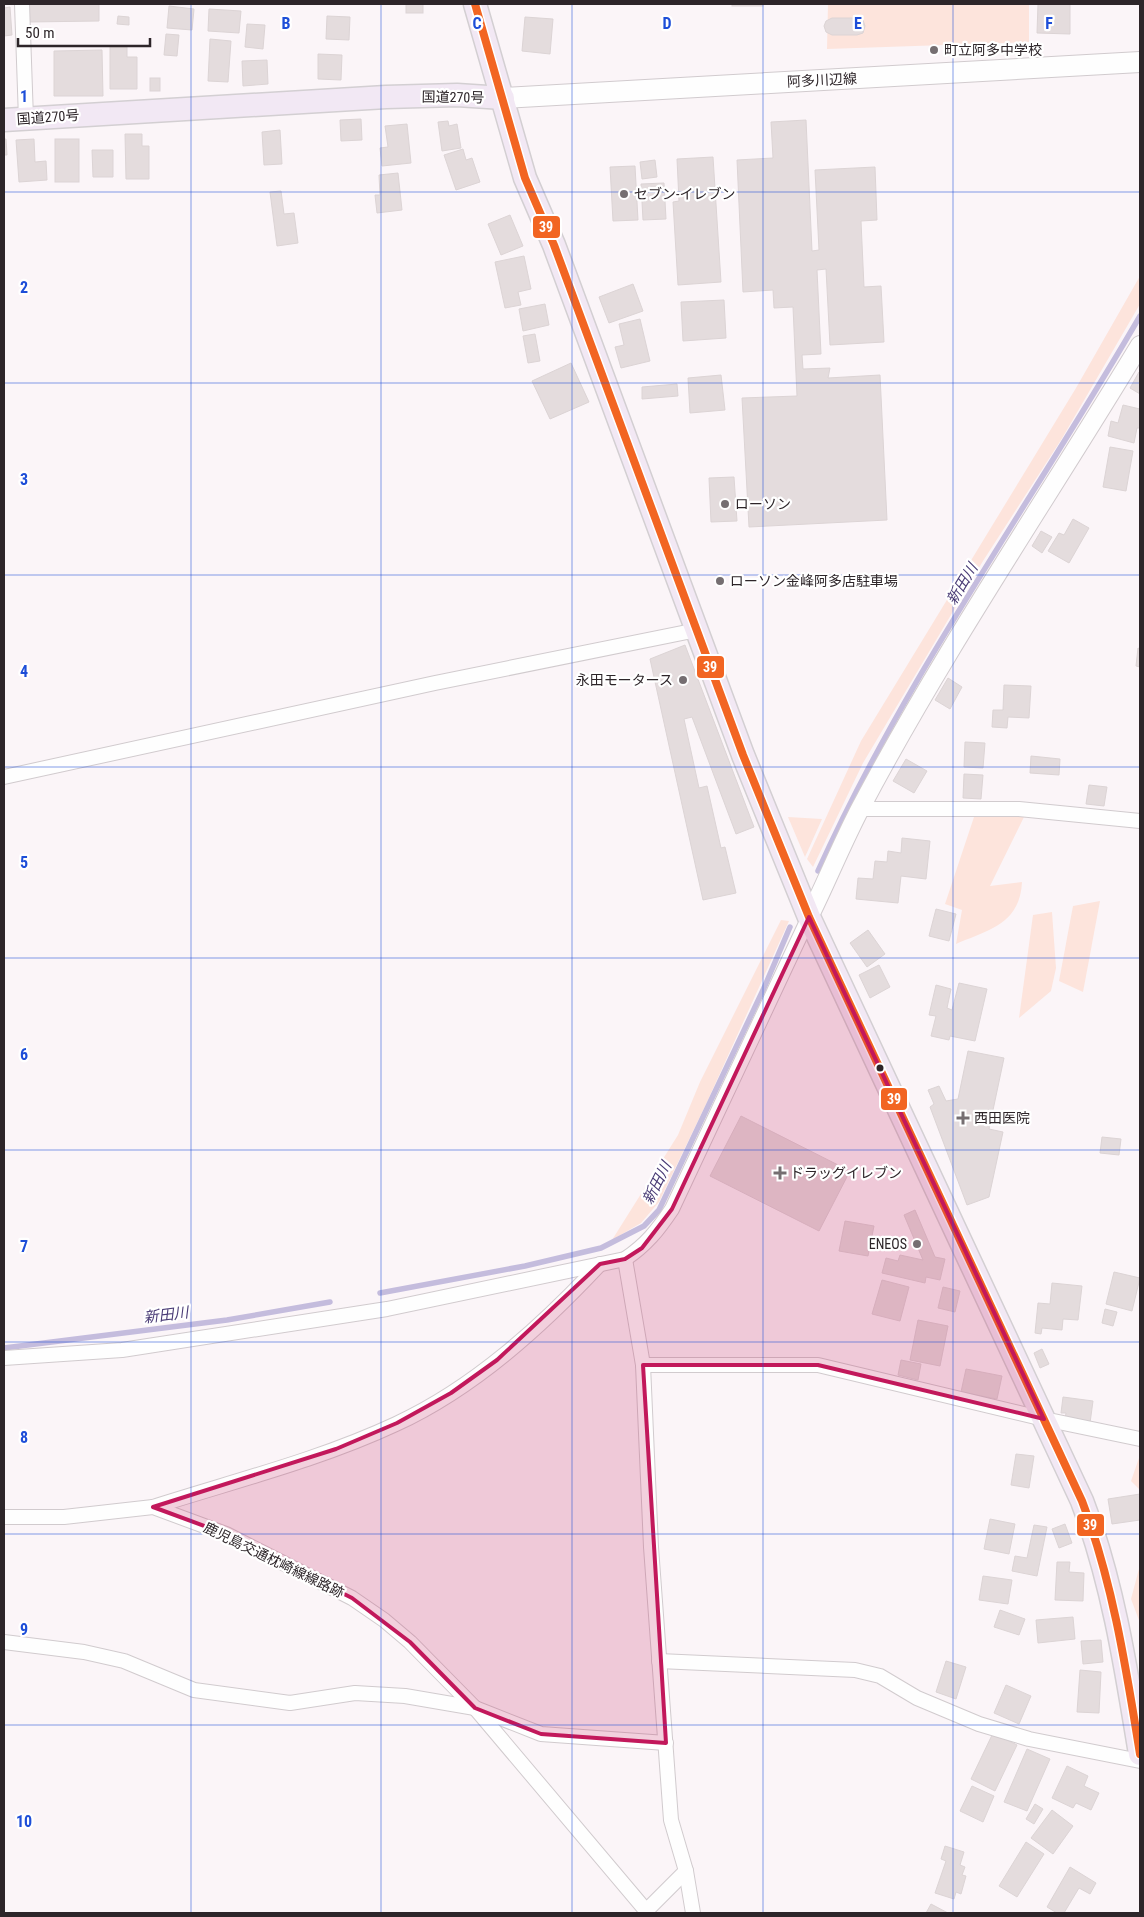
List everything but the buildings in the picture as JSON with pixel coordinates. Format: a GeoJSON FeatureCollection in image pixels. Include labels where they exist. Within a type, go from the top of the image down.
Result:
{"type":"FeatureCollection","features":[{"type":"Feature","properties":{"kind":"highway"},"geometry":{"type":"LineString","coordinates":[[475,4],[503,98]]}},
{"type":"Feature","properties":{"kind":"highway","name":"国道270号"},"geometry":{"type":"LineString","coordinates":[[15,120],[395,97],[457,95],[503,98],[525,178],[554,245],[743,756],[809,917],[1082,1501],[1096,1538],[1118,1626],[1140,1754]]}},
{"type":"Feature","properties":{"kind":"main road","name":"阿多川辺線"},"geometry":{"type":"LineString","coordinates":[[503,98],[1140,62]]}},
{"type":"Feature","properties":{"kind":"street"},"geometry":{"type":"LineString","coordinates":[[15,120],[22,4]]}},
{"type":"Feature","properties":{"kind":"street"},"geometry":{"type":"LineString","coordinates":[[4,1358],[122,1350],[377,1310],[625,1259],[642,1248],[655,1234],[672,1209],[860,809],[970,620],[1140,345]]}},
{"type":"Feature","properties":{"kind":"street"},"geometry":{"type":"LineString","coordinates":[[4,777],[435,683],[697,630]]}},
{"type":"Feature","properties":{"kind":"street"},"geometry":{"type":"LineString","coordinates":[[860,809],[1019,809],[1140,821]]}},
{"type":"Feature","properties":{"kind":"street"},"geometry":{"type":"LineString","coordinates":[[625,1259],[643,1365],[651,1547],[672,1820],[686,1871],[693,1913]]}},
{"type":"Feature","properties":{"kind":"street"},"geometry":{"type":"LineString","coordinates":[[153,1507],[336,1448],[397,1423],[451,1393],[497,1360],[600,1264]]}},
{"type":"Feature","properties":{"kind":"street"},"geometry":{"type":"LineString","coordinates":[[643,1365],[818,1365],[1044,1419],[1140,1439]]}},
{"type":"Feature","properties":{"kind":"street","name":"鹿児島交通枕崎線線路跡"},"geometry":{"type":"LineString","coordinates":[[4,1517],[64,1517],[153,1507],[226,1534],[352,1598],[384,1620],[410,1642],[475,1708],[647,1912]]}},
{"type":"Feature","properties":{"kind":"street"},"geometry":{"type":"LineString","coordinates":[[4,1642],[84,1652],[124,1661],[194,1690],[290,1703],[355,1693],[405,1696],[475,1708],[541,1734],[666,1743]]}},
{"type":"Feature","properties":{"kind":"street"},"geometry":{"type":"LineString","coordinates":[[659,1661],[855,1670],[880,1676],[917,1698],[979,1724],[1029,1739],[1140,1761]]}},
{"type":"Feature","properties":{"kind":"street"},"geometry":{"type":"LineString","coordinates":[[647,1912],[686,1871]]}},
{"type":"Feature","properties":{"kind":"highlighted area"},"geometry":{"type":"Polygon","coordinates":[[[809,917],[1044,1419],[818,1365],[643,1365],[666,1743],[541,1734],[475,1708],[410,1642],[352,1598],[226,1534],[153,1507],[336,1449],[397,1423],[451,1393],[497,1360],[600,1264],[625,1259],[642,1248],[672,1209],[809,917]]]}},
{"type":"Feature","properties":{"kind":"shaded area"},"geometry":{"type":"Polygon","coordinates":[[[828,4],[1029,4],[1029,42],[827,49],[828,4]]]}},
{"type":"Feature","properties":{"kind":"shaded area"},"geometry":{"type":"Polygon","coordinates":[[[1140,276],[1140,304],[1061,440],[983,561],[863,763],[813,867],[807,859],[861,741],[1076,388],[1140,276]]]}},
{"type":"Feature","properties":{"kind":"shaded area"},"geometry":{"type":"Polygon","coordinates":[[[788,817],[822,819],[805,857],[788,817]]]}},
{"type":"Feature","properties":{"kind":"shaded area"},"geometry":{"type":"Polygon","coordinates":[[[974,817],[1024,817],[990,886],[1022,882],[1020,896],[1015,907],[1001,924],[956,944],[962,910],[945,904],[974,817]]]}},
{"type":"Feature","properties":{"kind":"shaded area"},"geometry":{"type":"Polygon","coordinates":[[[1100,901],[1083,992],[1059,981],[1073,906],[1100,901]]]}},
{"type":"Feature","properties":{"kind":"shaded area"},"geometry":{"type":"Polygon","coordinates":[[[1052,912],[1056,968],[1051,991],[1019,1018],[1033,915],[1052,912]]]}},
{"type":"Feature","properties":{"kind":"shaded area"},"geometry":{"type":"Polygon","coordinates":[[[781,920],[789,921],[707,1102],[659,1202],[641,1223],[612,1240],[678,1135],[700,1082],[781,920]]]}},
{"type":"Feature","properties":{"kind":"shaded area"},"geometry":{"type":"Polygon","coordinates":[[[1140,1458],[1140,1490],[1131,1481],[1140,1458]]]}},
{"type":"Feature","properties":{"kind":"shaded area"},"geometry":{"type":"Polygon","coordinates":[[[1140,1565],[1140,1623],[1131,1599],[1140,1565]]]}},
{"type":"Feature","properties":{"kind":"waterway","name":"新田川"},"geometry":{"type":"LineString","coordinates":[[818,871],[853,798],[930,658],[1140,316]]}},
{"type":"Feature","properties":{"kind":"waterway","name":"新田川"},"geometry":{"type":"LineString","coordinates":[[380,1293],[525,1266],[601,1248],[644,1226],[659,1210],[764,988],[790,927]]}},
{"type":"Feature","properties":{"kind":"waterway","name":"新田川"},"geometry":{"type":"LineString","coordinates":[[4,1348],[227,1320],[330,1302]]}},
{"type":"Feature","properties":{"kind":"transit line","name":"39"},"geometry":{"type":"LineString","coordinates":[[475,4],[525,178],[554,245],[743,755],[809,917],[1082,1501],[1093,1532],[1110,1594],[1124,1658],[1140,1754]]}},
{"type":"Feature","properties":{"kind":"place","name":"町立阿多中学校"},"geometry":{"type":"Point","coordinates":[934,50]}},
{"type":"Feature","properties":{"kind":"place","name":"セブン-イレブン"},"geometry":{"type":"Point","coordinates":[624,194]}},
{"type":"Feature","properties":{"kind":"place","name":"ローソン"},"geometry":{"type":"Point","coordinates":[725,504]}},
{"type":"Feature","properties":{"kind":"place","name":"ローソン金峰阿多店駐車場"},"geometry":{"type":"Point","coordinates":[720,581]}},
{"type":"Feature","properties":{"kind":"place","name":"永田モータース"},"geometry":{"type":"Point","coordinates":[683,680]}},
{"type":"Feature","properties":{"kind":"place","name":"西田医院"},"geometry":{"type":"Point","coordinates":[963,1118]}},
{"type":"Feature","properties":{"kind":"place","name":"ドラッグイレブン"},"geometry":{"type":"Point","coordinates":[780,1173]}},
{"type":"Feature","properties":{"kind":"place","name":"ENEOS"},"geometry":{"type":"Point","coordinates":[917,1244]}}]}
